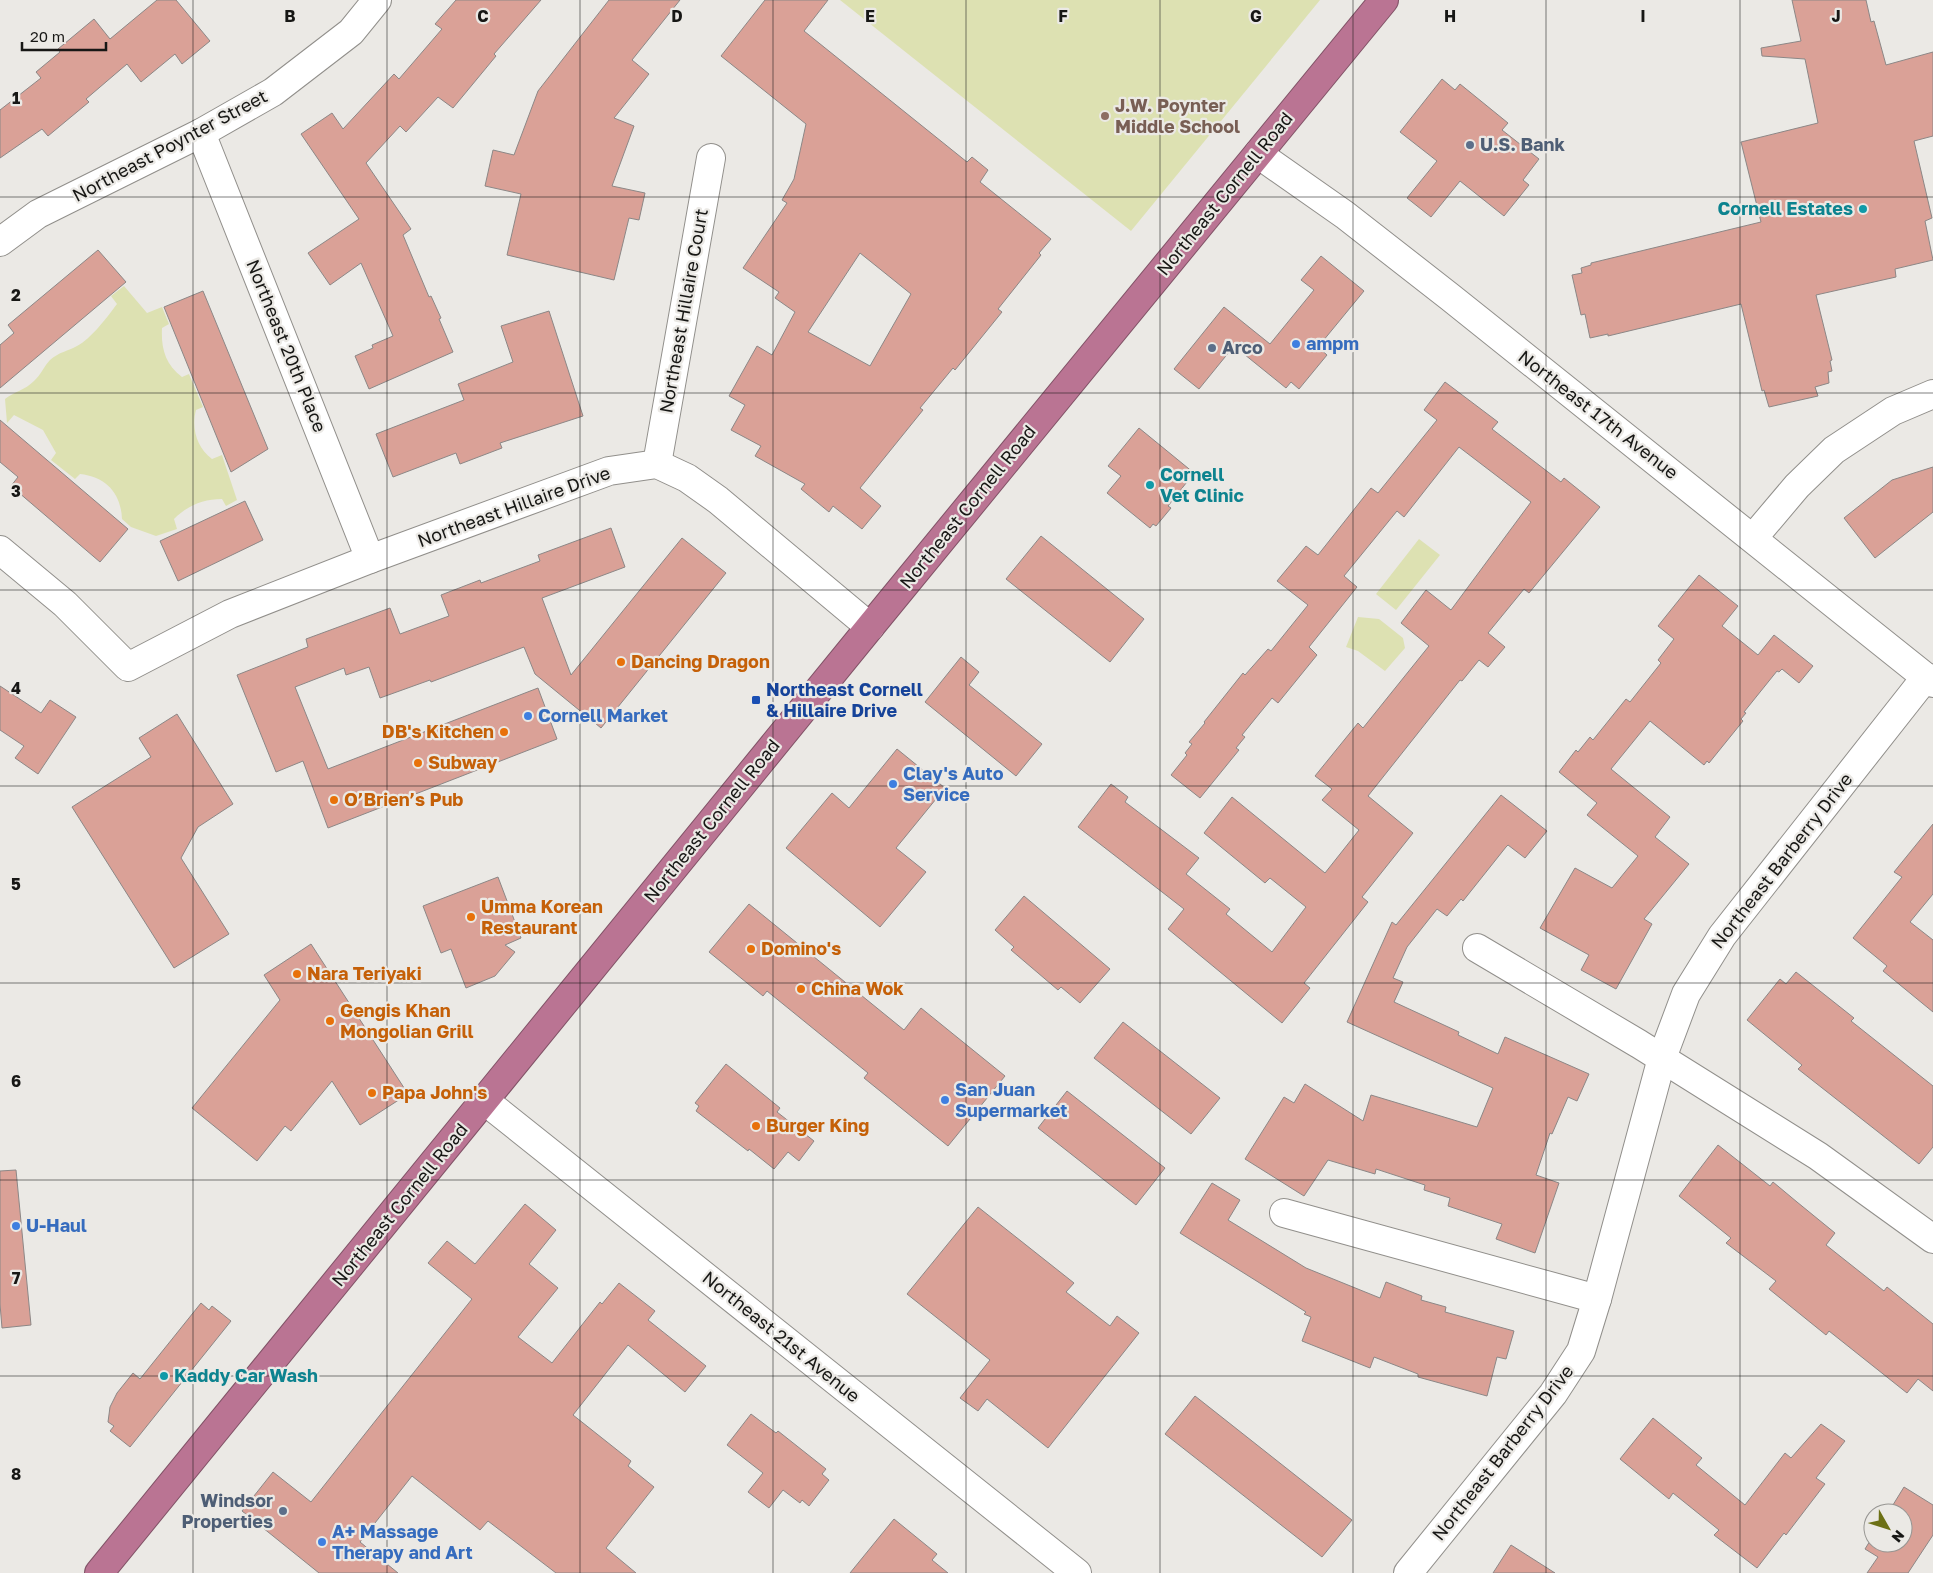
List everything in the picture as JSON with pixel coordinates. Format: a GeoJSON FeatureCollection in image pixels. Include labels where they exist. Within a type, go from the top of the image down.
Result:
{"type":"FeatureCollection","features":[{"type":"Feature","properties":{"kind":"highway","name":"Northeast Cornell Road"},"geometry":{"type":"LineString","coordinates":[[99,1573],[1384,0]]}},
{"type":"Feature","properties":{"kind":"street","name":"Northeast Poynter Street"},"geometry":{"type":"LineString","coordinates":[[0,242],[38,214],[202,133],[273,92],[351,32],[377,0]]}},
{"type":"Feature","properties":{"kind":"street","name":"Northeast 20th Place"},"geometry":{"type":"LineString","coordinates":[[202,133],[370,559]]}},
{"type":"Feature","properties":{"kind":"street","name":"Northeast 17th Avenue"},"geometry":{"type":"LineString","coordinates":[[1258,154],[1345,215],[1754,538],[1930,680]]}},
{"type":"Feature","properties":{"kind":"street","name":"Northeast Hillaire Court"},"geometry":{"type":"LineString","coordinates":[[657,464],[711,158]]}},
{"type":"Feature","properties":{"kind":"street"},"geometry":{"type":"LineString","coordinates":[[1754,538],[1798,486],[1834,450],[1893,412],[1933,394]]}},
{"type":"Feature","properties":{"kind":"street","name":"Northeast Hillaire Drive"},"geometry":{"type":"LineString","coordinates":[[0,550],[65,604],[128,667],[230,614],[370,559],[609,471],[657,464]]}},
{"type":"Feature","properties":{"kind":"street"},"geometry":{"type":"LineString","coordinates":[[657,464],[687,478],[718,500],[870,627]]}},
{"type":"Feature","properties":{"kind":"street","name":"Northeast Barberry Drive"},"geometry":{"type":"LineString","coordinates":[[1408,1573],[1553,1394],[1581,1351],[1597,1299],[1662,1058],[1686,994],[1722,936],[1930,680]]}},
{"type":"Feature","properties":{"kind":"street"},"geometry":{"type":"LineString","coordinates":[[1477,948],[1662,1058],[1818,1156],[1933,1238]]}},
{"type":"Feature","properties":{"kind":"street","name":"Northeast 21st Avenue"},"geometry":{"type":"LineString","coordinates":[[485,1101],[1076,1573]]}},
{"type":"Feature","properties":{"kind":"street"},"geometry":{"type":"LineString","coordinates":[[1284,1213],[1597,1299]]}},
{"type":"Feature","properties":{"kind":"green space","name":"J.W. Poynter Middle School"},"geometry":{"type":"Polygon","coordinates":[[[840,0],[1320,0],[1131,231],[840,0]]]}},
{"type":"Feature","properties":{"kind":"green space"},"geometry":{"type":"Polygon","coordinates":[[[124,286],[147,313],[162,307],[169,324],[162,328],[162,342],[165,355],[172,367],[182,377],[189,374],[203,407],[196,410],[194,424],[196,437],[202,449],[212,459],[222,455],[237,500],[226,506],[222,499],[208,500],[196,504],[184,510],[174,519],[177,529],[156,536],[131,527],[122,519],[119,501],[104,483],[80,474],[75,479],[51,460],[56,453],[43,430],[14,415],[7,423],[5,399],[31,384],[53,357],[77,346],[88,338],[117,304],[111,296],[124,286]]]}},
{"type":"Feature","properties":{"kind":"green space"},"geometry":{"type":"Polygon","coordinates":[[[1419,539],[1440,555],[1396,610],[1376,594],[1419,539]]]}},
{"type":"Feature","properties":{"kind":"green space"},"geometry":{"type":"Polygon","coordinates":[[[1358,617],[1379,619],[1403,638],[1405,648],[1385,671],[1358,651],[1346,647],[1358,617]]]}},
{"type":"Feature","properties":{"kind":"building"},"geometry":{"type":"Polygon","coordinates":[[[157,0],[176,0],[210,41],[182,64],[175,54],[141,82],[127,64],[86,99],[89,102],[48,136],[42,129],[0,158],[0,110],[41,78],[36,72],[60,52],[58,49],[94,19],[110,39],[157,0]]]}},
{"type":"Feature","properties":{"kind":"building"},"geometry":{"type":"Polygon","coordinates":[[[456,0],[541,0],[494,54],[496,56],[453,108],[438,97],[406,132],[400,126],[366,163],[411,229],[403,235],[429,297],[431,296],[441,318],[439,319],[453,352],[369,389],[355,356],[373,348],[372,345],[393,336],[361,263],[330,285],[308,253],[359,219],[301,134],[332,113],[343,129],[394,74],[399,79],[442,29],[435,24],[456,0]]]}},
{"type":"Feature","properties":{"kind":"building"},"geometry":{"type":"Polygon","coordinates":[[[609,0],[680,0],[632,60],[649,74],[614,118],[634,126],[612,186],[645,193],[639,220],[629,218],[614,280],[507,255],[521,194],[485,186],[493,150],[514,155],[538,91],[609,0]]]}},
{"type":"Feature","properties":{"kind":"building"},"geometry":{"type":"Polygon","coordinates":[[[765,0],[828,0],[804,31],[967,162],[972,157],[988,170],[980,182],[1051,239],[1039,253],[1041,255],[998,309],[1002,312],[955,370],[953,368],[920,408],[923,410],[860,488],[881,506],[862,529],[833,506],[829,512],[801,489],[805,484],[755,456],[761,446],[731,430],[745,405],[729,396],[757,346],[772,355],[795,312],[775,298],[779,292],[743,268],[787,203],[782,200],[794,179],[806,124],[721,56],[765,0]],[[860,253],[808,332],[870,366],[911,294],[860,253]]]}},
{"type":"Feature","properties":{"kind":"building","name":"Cornell Estates"},"geometry":{"type":"Polygon","coordinates":[[[1792,0],[1866,0],[1871,22],[1874,21],[1886,65],[1933,52],[1933,136],[1914,141],[1932,218],[1925,221],[1933,260],[1895,269],[1896,277],[1816,295],[1832,360],[1830,361],[1832,371],[1828,372],[1829,383],[1815,387],[1818,396],[1769,407],[1764,390],[1762,391],[1741,304],[1608,336],[1608,334],[1590,338],[1585,314],[1581,315],[1572,275],[1582,273],[1581,268],[1591,265],[1591,263],[1761,222],[1741,142],[1818,123],[1805,59],[1762,56],[1761,48],[1801,41],[1792,0]]]}},
{"type":"Feature","properties":{"kind":"building","name":"U.S. Bank"},"geometry":{"type":"Polygon","coordinates":[[[1442,79],[1455,90],[1460,84],[1508,123],[1502,130],[1539,159],[1523,180],[1529,185],[1504,216],[1460,181],[1431,217],[1407,198],[1437,161],[1400,132],[1442,79]]]}},
{"type":"Feature","properties":{"kind":"building"},"geometry":{"type":"Polygon","coordinates":[[[98,250],[126,282],[0,388],[0,345],[14,333],[8,325],[98,250]]]}},
{"type":"Feature","properties":{"kind":"building"},"geometry":{"type":"Polygon","coordinates":[[[1321,256],[1364,291],[1318,347],[1327,355],[1299,389],[1291,382],[1286,388],[1234,346],[1199,389],[1174,369],[1224,307],[1270,344],[1314,290],[1301,280],[1321,256]]]}},
{"type":"Feature","properties":{"kind":"building"},"geometry":{"type":"Polygon","coordinates":[[[203,291],[268,449],[231,472],[164,307],[203,291]]]}},
{"type":"Feature","properties":{"kind":"building"},"geometry":{"type":"Polygon","coordinates":[[[549,311],[583,416],[500,443],[502,448],[460,464],[456,453],[393,477],[376,434],[464,400],[458,384],[513,362],[501,326],[549,311]]]}},
{"type":"Feature","properties":{"kind":"building"},"geometry":{"type":"Polygon","coordinates":[[[1445,382],[1498,422],[1492,429],[1561,482],[1564,478],[1600,507],[1529,593],[1524,589],[1488,633],[1505,647],[1488,667],[1479,660],[1462,681],[1460,680],[1368,796],[1413,833],[1362,897],[1368,902],[1304,983],[1310,988],[1282,1023],[1168,929],[1184,909],[1078,827],[1111,784],[1128,797],[1125,802],[1199,858],[1186,874],[1230,909],[1226,914],[1272,952],[1306,907],[1270,878],[1265,883],[1204,833],[1232,797],[1325,873],[1359,830],[1322,800],[1332,789],[1315,776],[1358,723],[1363,728],[1429,646],[1401,623],[1426,590],[1451,610],[1531,502],[1459,447],[1404,517],[1397,511],[1344,576],[1357,587],[1309,647],[1317,655],[1278,703],[1272,698],[1242,735],[1245,737],[1236,748],[1239,750],[1200,798],[1171,775],[1187,755],[1185,753],[1192,744],[1189,742],[1243,673],[1245,675],[1268,649],[1271,651],[1308,605],[1277,581],[1306,546],[1318,555],[1371,488],[1378,493],[1437,420],[1424,410],[1445,382]]]}},
{"type":"Feature","properties":{"kind":"building"},"geometry":{"type":"Polygon","coordinates":[[[0,420],[128,529],[100,562],[11,486],[18,477],[0,462],[0,420]]]}},
{"type":"Feature","properties":{"kind":"building","name":"Cornell Vet Clinic"},"geometry":{"type":"Polygon","coordinates":[[[1139,428],[1194,473],[1168,506],[1171,508],[1156,526],[1153,524],[1150,528],[1107,493],[1121,476],[1108,466],[1139,428]]]}},
{"type":"Feature","properties":{"kind":"building"},"geometry":{"type":"Polygon","coordinates":[[[1933,467],[1933,512],[1875,558],[1844,518],[1892,480],[1933,467]]]}},
{"type":"Feature","properties":{"kind":"building"},"geometry":{"type":"Polygon","coordinates":[[[245,501],[263,540],[178,581],[160,541],[245,501]]]}},
{"type":"Feature","properties":{"kind":"building"},"geometry":{"type":"Polygon","coordinates":[[[611,528],[625,567],[542,598],[571,675],[682,538],[726,573],[601,728],[535,674],[524,647],[431,682],[430,680],[380,698],[369,667],[346,675],[344,668],[295,687],[328,769],[538,688],[557,739],[328,828],[303,761],[276,772],[237,675],[308,647],[306,639],[390,608],[400,634],[449,616],[441,595],[480,580],[481,583],[540,561],[538,555],[611,528]]]}},
{"type":"Feature","properties":{"kind":"building"},"geometry":{"type":"Polygon","coordinates":[[[1041,536],[1144,619],[1110,662],[1006,579],[1041,536]]]}},
{"type":"Feature","properties":{"kind":"building"},"geometry":{"type":"Polygon","coordinates":[[[1699,575],[1738,606],[1722,626],[1758,655],[1774,635],[1813,666],[1799,683],[1782,669],[1779,672],[1777,671],[1744,712],[1746,713],[1741,719],[1743,721],[1709,763],[1707,761],[1704,765],[1650,721],[1611,769],[1670,817],[1655,837],[1689,864],[1644,919],[1652,924],[1616,989],[1581,970],[1589,955],[1540,928],[1575,868],[1612,888],[1638,856],[1587,815],[1597,803],[1559,772],[1576,750],[1578,752],[1590,737],[1593,740],[1626,699],[1630,702],[1661,663],[1658,660],[1674,639],[1658,626],[1699,575]]]}},
{"type":"Feature","properties":{"kind":"building"},"geometry":{"type":"Polygon","coordinates":[[[961,657],[979,672],[969,685],[1042,744],[1016,776],[925,702],[961,657]]]}},
{"type":"Feature","properties":{"kind":"building"},"geometry":{"type":"Polygon","coordinates":[[[0,686],[41,713],[50,700],[76,717],[38,774],[15,758],[24,746],[0,730],[0,686]]]}},
{"type":"Feature","properties":{"kind":"building"},"geometry":{"type":"Polygon","coordinates":[[[177,714],[233,804],[198,827],[181,858],[229,934],[174,968],[72,807],[151,757],[139,738],[177,714]]]}},
{"type":"Feature","properties":{"kind":"building"},"geometry":{"type":"Polygon","coordinates":[[[897,749],[945,788],[896,848],[926,872],[880,927],[786,848],[832,793],[849,808],[897,749]]]}},
{"type":"Feature","properties":{"kind":"building"},"geometry":{"type":"Polygon","coordinates":[[[1501,795],[1547,831],[1525,858],[1508,845],[1463,901],[1461,899],[1447,916],[1437,909],[1407,947],[1393,978],[1403,982],[1394,1002],[1459,1032],[1458,1035],[1498,1054],[1505,1037],[1589,1074],[1577,1101],[1568,1097],[1552,1134],[1550,1133],[1536,1175],[1559,1183],[1535,1253],[1496,1239],[1502,1224],[1448,1206],[1450,1198],[1424,1190],[1425,1185],[1376,1169],[1375,1174],[1328,1160],[1304,1196],[1245,1159],[1284,1097],[1294,1103],[1305,1084],[1363,1121],[1371,1095],[1477,1127],[1493,1088],[1347,1022],[1392,922],[1396,925],[1501,795]]]}},
{"type":"Feature","properties":{"kind":"building"},"geometry":{"type":"Polygon","coordinates":[[[1933,824],[1933,894],[1910,922],[1933,940],[1933,1012],[1883,971],[1887,966],[1853,938],[1902,877],[1894,872],[1933,824]]]}},
{"type":"Feature","properties":{"kind":"building"},"geometry":{"type":"Polygon","coordinates":[[[498,877],[521,938],[505,945],[515,952],[495,976],[466,988],[451,949],[441,953],[423,906],[498,877]]]}},
{"type":"Feature","properties":{"kind":"building"},"geometry":{"type":"Polygon","coordinates":[[[1024,896],[1110,969],[1080,1003],[1061,987],[1058,990],[1011,950],[1014,947],[995,930],[1024,896]]]}},
{"type":"Feature","properties":{"kind":"building"},"geometry":{"type":"Polygon","coordinates":[[[749,904],[904,1030],[921,1008],[1005,1076],[948,1146],[864,1078],[868,1073],[767,991],[763,996],[709,952],[749,904]]]}},
{"type":"Feature","properties":{"kind":"building"},"geometry":{"type":"Polygon","coordinates":[[[311,944],[408,1094],[360,1125],[332,1081],[291,1131],[285,1126],[257,1161],[192,1108],[280,1000],[264,975],[311,944]]]}},
{"type":"Feature","properties":{"kind":"building"},"geometry":{"type":"Polygon","coordinates":[[[1796,972],[1854,1018],[1851,1021],[1933,1086],[1933,1147],[1919,1164],[1798,1069],[1802,1065],[1747,1020],[1780,979],[1786,984],[1796,972]]]}},
{"type":"Feature","properties":{"kind":"building"},"geometry":{"type":"Polygon","coordinates":[[[1123,1022],[1220,1098],[1191,1134],[1094,1058],[1123,1022]]]}},
{"type":"Feature","properties":{"kind":"building","name":"Burger King"},"geometry":{"type":"Polygon","coordinates":[[[726,1064],[780,1108],[777,1112],[814,1141],[799,1161],[788,1152],[774,1169],[696,1111],[699,1106],[695,1103],[726,1064]]]}},
{"type":"Feature","properties":{"kind":"building"},"geometry":{"type":"Polygon","coordinates":[[[1067,1091],[1165,1168],[1136,1205],[1038,1128],[1067,1091]]]}},
{"type":"Feature","properties":{"kind":"building"},"geometry":{"type":"Polygon","coordinates":[[[1718,1145],[1770,1186],[1773,1182],[1835,1233],[1826,1245],[1884,1291],[1887,1287],[1933,1324],[1933,1391],[1918,1379],[1907,1393],[1829,1331],[1826,1335],[1769,1289],[1776,1281],[1726,1243],[1731,1238],[1679,1196],[1718,1145]]]}},
{"type":"Feature","properties":{"kind":"building"},"geometry":{"type":"Polygon","coordinates":[[[16,1170],[31,1325],[2,1328],[0,1304],[0,1171],[16,1170]]]}},
{"type":"Feature","properties":{"kind":"building"},"geometry":{"type":"Polygon","coordinates":[[[1212,1183],[1240,1200],[1228,1220],[1306,1268],[1380,1298],[1386,1282],[1422,1296],[1421,1300],[1446,1307],[1445,1312],[1514,1331],[1506,1359],[1497,1357],[1487,1396],[1418,1377],[1418,1374],[1374,1357],[1370,1368],[1302,1341],[1311,1317],[1304,1314],[1306,1312],[1180,1233],[1212,1183]]]}},
{"type":"Feature","properties":{"kind":"building"},"geometry":{"type":"Polygon","coordinates":[[[525,1204],[556,1230],[529,1264],[558,1288],[518,1337],[552,1363],[600,1302],[602,1304],[619,1283],[655,1311],[648,1320],[706,1366],[685,1392],[628,1345],[573,1415],[631,1461],[628,1466],[654,1487],[606,1548],[636,1573],[556,1573],[488,1521],[480,1530],[412,1476],[360,1542],[398,1573],[319,1573],[242,1511],[273,1472],[311,1502],[472,1299],[428,1263],[447,1241],[475,1264],[525,1204]]]}},
{"type":"Feature","properties":{"kind":"building"},"geometry":{"type":"Polygon","coordinates":[[[978,1207],[1074,1283],[1066,1292],[1110,1326],[1117,1316],[1139,1333],[1048,1448],[987,1399],[978,1411],[960,1398],[990,1360],[907,1294],[978,1207]]]}},
{"type":"Feature","properties":{"kind":"building","name":"Kaddy Car Wash"},"geometry":{"type":"Polygon","coordinates":[[[201,1303],[209,1310],[212,1306],[231,1321],[130,1447],[110,1431],[114,1426],[108,1422],[110,1407],[117,1393],[133,1373],[140,1379],[201,1303]]]}},
{"type":"Feature","properties":{"kind":"building"},"geometry":{"type":"Polygon","coordinates":[[[1195,1396],[1352,1520],[1322,1557],[1165,1434],[1195,1396]]]}},
{"type":"Feature","properties":{"kind":"building"},"geometry":{"type":"Polygon","coordinates":[[[751,1414],[776,1433],[778,1431],[826,1469],[822,1474],[829,1480],[809,1506],[802,1500],[800,1503],[783,1490],[769,1508],[748,1492],[763,1473],[727,1445],[751,1414]]]}},
{"type":"Feature","properties":{"kind":"building"},"geometry":{"type":"Polygon","coordinates":[[[1653,1418],[1702,1458],[1696,1465],[1745,1505],[1785,1453],[1791,1458],[1821,1424],[1845,1441],[1816,1478],[1825,1484],[1786,1535],[1784,1533],[1757,1568],[1714,1535],[1719,1530],[1673,1493],[1669,1499],[1620,1459],[1653,1418]]]}},
{"type":"Feature","properties":{"kind":"building"},"geometry":{"type":"Polygon","coordinates":[[[1904,1487],[1933,1505],[1933,1535],[1908,1573],[1867,1573],[1878,1557],[1872,1553],[1913,1553],[1913,1503],[1894,1503],[1904,1487]]]}},
{"type":"Feature","properties":{"kind":"building"},"geometry":{"type":"Polygon","coordinates":[[[894,1519],[937,1554],[932,1560],[948,1573],[850,1573],[894,1519]]]}},
{"type":"Feature","properties":{"kind":"building"},"geometry":{"type":"Polygon","coordinates":[[[1511,1545],[1555,1573],[1493,1573],[1511,1545]]]}},
{"type":"Feature","properties":{"kind":"place","name":"J.W. Poynter Middle School"},"geometry":{"type":"Point","coordinates":[1105,116]}},
{"type":"Feature","properties":{"kind":"place","name":"U.S. Bank"},"geometry":{"type":"Point","coordinates":[1470,145]}},
{"type":"Feature","properties":{"kind":"place","name":"Cornell Estates"},"geometry":{"type":"Point","coordinates":[1863,209]}},
{"type":"Feature","properties":{"kind":"place","name":"ampm"},"geometry":{"type":"Point","coordinates":[1296,344]}},
{"type":"Feature","properties":{"kind":"place","name":"Arco"},"geometry":{"type":"Point","coordinates":[1212,348]}},
{"type":"Feature","properties":{"kind":"place","name":"Cornell Vet Clinic"},"geometry":{"type":"Point","coordinates":[1150,485]}},
{"type":"Feature","properties":{"kind":"place","name":"Dancing Dragon"},"geometry":{"type":"Point","coordinates":[621,662]}},
{"type":"Feature","properties":{"kind":"place","name":"Northeast Cornell & Hillaire Drive"},"geometry":{"type":"Point","coordinates":[756,700]}},
{"type":"Feature","properties":{"kind":"place","name":"Cornell Market"},"geometry":{"type":"Point","coordinates":[528,716]}},
{"type":"Feature","properties":{"kind":"place","name":"DB's Kitchen"},"geometry":{"type":"Point","coordinates":[504,732]}},
{"type":"Feature","properties":{"kind":"place","name":"Subway"},"geometry":{"type":"Point","coordinates":[418,763]}},
{"type":"Feature","properties":{"kind":"place","name":"Clay's Auto Service"},"geometry":{"type":"Point","coordinates":[893,784]}},
{"type":"Feature","properties":{"kind":"place","name":"O’Brien’s Pub"},"geometry":{"type":"Point","coordinates":[334,800]}},
{"type":"Feature","properties":{"kind":"place","name":"Umma Korean Restaurant"},"geometry":{"type":"Point","coordinates":[471,917]}},
{"type":"Feature","properties":{"kind":"place","name":"Domino's"},"geometry":{"type":"Point","coordinates":[751,949]}},
{"type":"Feature","properties":{"kind":"place","name":"Nara Teriyaki"},"geometry":{"type":"Point","coordinates":[297,974]}},
{"type":"Feature","properties":{"kind":"place","name":"China Wok"},"geometry":{"type":"Point","coordinates":[801,989]}},
{"type":"Feature","properties":{"kind":"place","name":"Gengis Khan Mongolian Grill"},"geometry":{"type":"Point","coordinates":[330,1021]}},
{"type":"Feature","properties":{"kind":"place","name":"Papa John's"},"geometry":{"type":"Point","coordinates":[372,1093]}},
{"type":"Feature","properties":{"kind":"place","name":"San Juan Supermarket"},"geometry":{"type":"Point","coordinates":[945,1100]}},
{"type":"Feature","properties":{"kind":"place","name":"Burger King"},"geometry":{"type":"Point","coordinates":[756,1126]}},
{"type":"Feature","properties":{"kind":"place","name":"U-Haul"},"geometry":{"type":"Point","coordinates":[16,1226]}},
{"type":"Feature","properties":{"kind":"place","name":"Kaddy Car Wash"},"geometry":{"type":"Point","coordinates":[164,1376]}},
{"type":"Feature","properties":{"kind":"place","name":"Windsor Properties"},"geometry":{"type":"Point","coordinates":[283,1511]}},
{"type":"Feature","properties":{"kind":"place","name":"A+ Massage Therapy and Art"},"geometry":{"type":"Point","coordinates":[322,1542]}}]}
